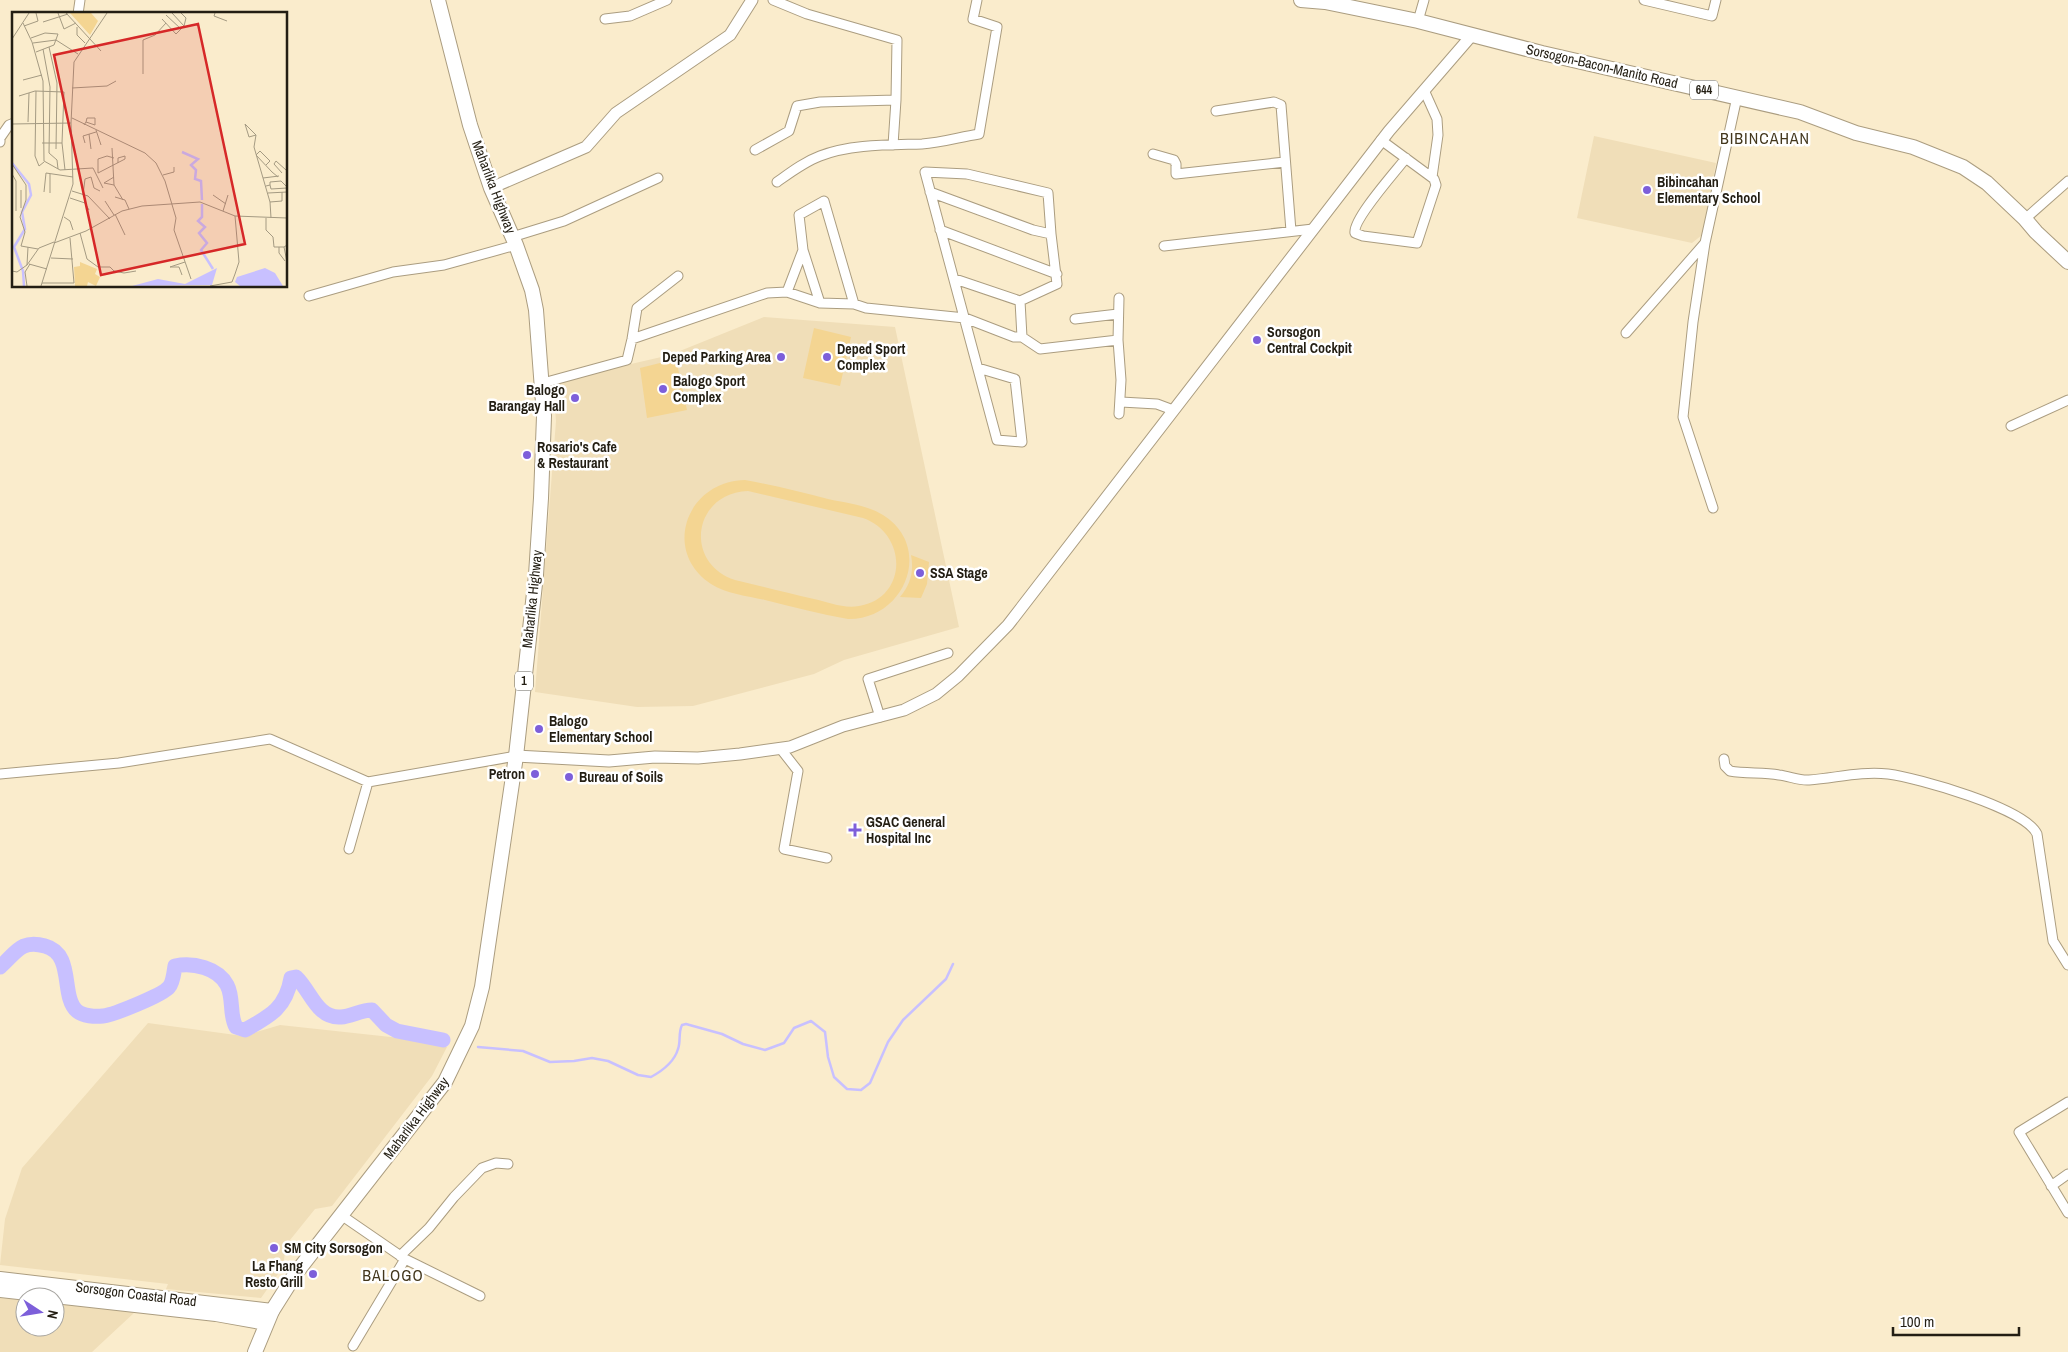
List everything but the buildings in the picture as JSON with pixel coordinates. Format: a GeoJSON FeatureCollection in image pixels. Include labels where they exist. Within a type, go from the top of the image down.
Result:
{"type":"FeatureCollection","features":[{"type":"Feature","properties":{"kind":"main road","name":"Maharlika Highway"},"geometry":{"type":"LineString","coordinates":[[255,1352],[269,1317],[296,1273],[445,1082],[472,1026],[482,987],[516,756],[538,546],[544,416],[536,310],[532,290],[514,241],[491,188],[470,125],[438,0]]}},
{"type":"Feature","properties":{"kind":"main road","name":"Sorsogon-Bacon-Manito Road"},"geometry":{"type":"LineString","coordinates":[[1301,0],[1325,2],[1418,21],[1542,53],[1800,112],[1856,133],[1913,147],[1963,167],[1987,183],[2068,262]]}},
{"type":"Feature","properties":{"kind":"main road","name":"Sorsogon Coastal Road"},"geometry":{"type":"LineString","coordinates":[[0,1278],[269,1317]]}},
{"type":"Feature","properties":{"kind":"main road","name":"Sorsogon Coastal Road"},"geometry":{"type":"LineString","coordinates":[[0,1290],[216,1314],[269,1317]]}},
{"type":"Feature","properties":{"kind":"street"},"geometry":{"type":"LineString","coordinates":[[605,19],[630,16],[666,0]]}},
{"type":"Feature","properties":{"kind":"street"},"geometry":{"type":"LineString","coordinates":[[491,188],[586,147],[616,113],[730,35],[752,0]]}},
{"type":"Feature","properties":{"kind":"street"},"geometry":{"type":"LineString","coordinates":[[773,0],[807,14],[897,40],[893,145]]}},
{"type":"Feature","properties":{"kind":"street"},"geometry":{"type":"LineString","coordinates":[[777,182],[805,163],[836,150],[923,144],[979,134],[997,27],[974,19],[977,0]]}},
{"type":"Feature","properties":{"kind":"street"},"geometry":{"type":"LineString","coordinates":[[1418,21],[1424,0]]}},
{"type":"Feature","properties":{"kind":"street"},"geometry":{"type":"LineString","coordinates":[[1644,0],[1712,16],[1716,0]]}},
{"type":"Feature","properties":{"kind":"street"},"geometry":{"type":"LineString","coordinates":[[0,774],[119,763],[270,739],[368,782],[516,756],[609,760],[725,756],[790,747],[843,726],[904,710],[936,694],[958,676],[1008,625],[1381,140],[1472,35]]}},
{"type":"Feature","properties":{"kind":"street"},"geometry":{"type":"LineString","coordinates":[[1424,90],[1437,119],[1438,135],[1432,177]]}},
{"type":"Feature","properties":{"kind":"street"},"geometry":{"type":"LineString","coordinates":[[1713,508],[1683,418],[1705,243],[1737,97]]}},
{"type":"Feature","properties":{"kind":"street"},"geometry":{"type":"LineString","coordinates":[[755,150],[789,131],[797,106],[820,102],[896,100]]}},
{"type":"Feature","properties":{"kind":"street"},"geometry":{"type":"LineString","coordinates":[[1216,111],[1278,102],[1281,104],[1291,231]]}},
{"type":"Feature","properties":{"kind":"street"},"geometry":{"type":"LineString","coordinates":[[0,142],[0,138],[9,125],[12,124]]}},
{"type":"Feature","properties":{"kind":"street"},"geometry":{"type":"LineString","coordinates":[[1381,140],[1406,158],[1432,177],[1436,185],[1417,243],[1363,236],[1355,233],[1355,228],[1362,215],[1406,158]]}},
{"type":"Feature","properties":{"kind":"street"},"geometry":{"type":"LineString","coordinates":[[1153,154],[1174,160],[1176,174],[1285,162]]}},
{"type":"Feature","properties":{"kind":"street"},"geometry":{"type":"LineString","coordinates":[[955,280],[1020,301],[1057,284],[1048,193],[967,174],[925,172],[997,440],[1022,442],[1014,379],[978,368]]}},
{"type":"Feature","properties":{"kind":"street"},"geometry":{"type":"LineString","coordinates":[[309,296],[393,272],[444,265],[573,218],[658,178]]}},
{"type":"Feature","properties":{"kind":"street"},"geometry":{"type":"LineString","coordinates":[[2025,218],[2068,180]]}},
{"type":"Feature","properties":{"kind":"street"},"geometry":{"type":"LineString","coordinates":[[930,192],[1033,230],[1051,234]]}},
{"type":"Feature","properties":{"kind":"street"},"geometry":{"type":"LineString","coordinates":[[820,303],[803,250],[799,215],[824,201],[854,304]]}},
{"type":"Feature","properties":{"kind":"street"},"geometry":{"type":"LineString","coordinates":[[1164,246],[1313,229]]}},
{"type":"Feature","properties":{"kind":"street"},"geometry":{"type":"LineString","coordinates":[[940,230],[1057,274]]}},
{"type":"Feature","properties":{"kind":"street"},"geometry":{"type":"LineString","coordinates":[[1626,333],[1705,243]]}},
{"type":"Feature","properties":{"kind":"street"},"geometry":{"type":"LineString","coordinates":[[787,292],[803,250]]}},
{"type":"Feature","properties":{"kind":"street"},"geometry":{"type":"LineString","coordinates":[[543,383],[627,360],[637,308],[678,276]]}},
{"type":"Feature","properties":{"kind":"street"},"geometry":{"type":"LineString","coordinates":[[632,339],[767,293],[787,292],[820,303],[854,304],[866,308],[964,318],[1014,337],[1022,337],[1040,349],[1118,340]]}},
{"type":"Feature","properties":{"kind":"street"},"geometry":{"type":"LineString","coordinates":[[1119,298],[1118,340],[1121,380],[1119,414]]}},
{"type":"Feature","properties":{"kind":"street"},"geometry":{"type":"LineString","coordinates":[[1020,301],[1022,337]]}},
{"type":"Feature","properties":{"kind":"street"},"geometry":{"type":"LineString","coordinates":[[1075,319],[1118,314]]}},
{"type":"Feature","properties":{"kind":"street"},"geometry":{"type":"LineString","coordinates":[[2011,426],[2068,400]]}},
{"type":"Feature","properties":{"kind":"street"},"geometry":{"type":"LineString","coordinates":[[1121,402],[1158,404],[1173,410]]}},
{"type":"Feature","properties":{"kind":"street"},"geometry":{"type":"LineString","coordinates":[[880,717],[868,679],[948,653]]}},
{"type":"Feature","properties":{"kind":"street"},"geometry":{"type":"LineString","coordinates":[[780,748],[798,771],[784,849],[827,858]]}},
{"type":"Feature","properties":{"kind":"street"},"geometry":{"type":"LineString","coordinates":[[1724,759],[1725,766],[1730,771],[1777,774],[1807,781],[1852,774],[1888,774],[1969,795],[2025,820],[2033,827],[2037,834],[2053,941],[2068,965]]}},
{"type":"Feature","properties":{"kind":"street"},"geometry":{"type":"LineString","coordinates":[[350,850],[368,782]]}},
{"type":"Feature","properties":{"kind":"street"},"geometry":{"type":"LineString","coordinates":[[2068,1102],[2019,1132],[2068,1213]]}},
{"type":"Feature","properties":{"kind":"street"},"geometry":{"type":"LineString","coordinates":[[353,1346],[402,1258],[454,1197],[482,1168],[496,1163],[508,1164]]}},
{"type":"Feature","properties":{"kind":"street"},"geometry":{"type":"LineString","coordinates":[[2051,1186],[2068,1174]]}},
{"type":"Feature","properties":{"kind":"street"},"geometry":{"type":"LineString","coordinates":[[341,1215],[402,1258],[480,1296]]}},
{"type":"Feature","properties":{"kind":"shaded area","name":"Bibincahan Elementary School"},"geometry":{"type":"Polygon","coordinates":[[[1594,136],[1716,163],[1702,235],[1692,243],[1577,218],[1594,136]]]}},
{"type":"Feature","properties":{"kind":"shaded area"},"geometry":{"type":"Polygon","coordinates":[[[764,317],[895,327],[959,627],[844,660],[814,674],[693,706],[637,707],[535,692],[556,421],[553,382],[670,355],[764,317]]]}},
{"type":"Feature","properties":{"kind":"shaded area","name":"Deped Sport Complex"},"geometry":{"type":"Polygon","coordinates":[[[814,328],[851,337],[840,386],[803,378],[814,328]]]}},
{"type":"Feature","properties":{"kind":"shaded area","name":"Balogo Sport Complex"},"geometry":{"type":"Polygon","coordinates":[[[676,359],[687,410],[647,418],[640,368],[676,359]]]}},
{"type":"Feature","properties":{"kind":"shaded area"},"geometry":{"type":"Polygon","coordinates":[[[745,480],[755,482],[856,505],[883,515],[898,529],[907,545],[909,562],[906,579],[898,595],[885,608],[868,616],[848,619],[737,594],[711,584],[696,570],[687,554],[684,537],[688,520],[696,505],[708,492],[725,483],[745,480]],[[748,491],[730,495],[715,503],[706,516],[701,530],[702,545],[707,559],[718,571],[735,580],[836,605],[859,606],[875,601],[887,591],[894,579],[896,565],[894,551],[888,537],[878,526],[863,518],[748,491]]]}},
{"type":"Feature","properties":{"kind":"shaded area","name":"SSA Stage"},"geometry":{"type":"Polygon","coordinates":[[[911,555],[929,562],[927,584],[921,598],[900,597],[911,577],[911,555]]]}},
{"type":"Feature","properties":{"kind":"shaded area","name":"SM City Sorsogon"},"geometry":{"type":"Polygon","coordinates":[[[148,1023],[243,1036],[280,1025],[400,1038],[447,1047],[432,1076],[332,1206],[315,1209],[286,1245],[283,1267],[261,1298],[166,1289],[168,1284],[0,1265],[5,1219],[22,1168],[148,1023]]]}},
{"type":"Feature","properties":{"kind":"shaded area"},"geometry":{"type":"Polygon","coordinates":[[[0,1298],[15,1299],[15,1337],[65,1337],[65,1305],[135,1312],[92,1352],[0,1352],[0,1298]]]}},
{"type":"Feature","properties":{"kind":"waterway"},"geometry":{"type":"LineString","coordinates":[[0,967],[15,952],[30,944],[37,944],[54,950],[64,966],[69,996],[77,1011],[86,1015],[103,1016],[127,1008],[165,991],[171,983],[175,966],[197,966],[211,970],[223,979],[229,990],[236,1027],[245,1030],[276,1010],[285,997],[291,978],[296,977],[315,1003],[326,1014],[341,1017],[372,1010],[386,1025],[397,1031],[443,1040]]}},
{"type":"Feature","properties":{"kind":"waterway"},"geometry":{"type":"LineString","coordinates":[[478,1047],[523,1051],[550,1062],[592,1058],[608,1061],[638,1075],[651,1077],[674,1058],[679,1046],[682,1025],[686,1024],[722,1034],[743,1044],[765,1050],[784,1043],[794,1028],[811,1021],[825,1032],[828,1057],[834,1077],[847,1089],[861,1090],[870,1083],[888,1042],[903,1020],[946,979],[953,964]]}},
{"type":"Feature","properties":{"kind":"place","name":"Bibincahan Elementary School"},"geometry":{"type":"Point","coordinates":[1647,190]}},
{"type":"Feature","properties":{"kind":"place","name":"Sorsogon Central Cockpit"},"geometry":{"type":"Point","coordinates":[1257,340]}},
{"type":"Feature","properties":{"kind":"place","name":"Deped Parking Area"},"geometry":{"type":"Point","coordinates":[781,357]}},
{"type":"Feature","properties":{"kind":"place","name":"Deped Sport Complex"},"geometry":{"type":"Point","coordinates":[827,357]}},
{"type":"Feature","properties":{"kind":"place","name":"Balogo Sport Complex"},"geometry":{"type":"Point","coordinates":[663,389]}},
{"type":"Feature","properties":{"kind":"place","name":"Balogo Barangay Hall"},"geometry":{"type":"Point","coordinates":[575,398]}},
{"type":"Feature","properties":{"kind":"place","name":"Rosario's Cafe & Restaurant"},"geometry":{"type":"Point","coordinates":[527,455]}},
{"type":"Feature","properties":{"kind":"place","name":"SSA Stage"},"geometry":{"type":"Point","coordinates":[920,573]}},
{"type":"Feature","properties":{"kind":"place","name":"Balogo Elementary School"},"geometry":{"type":"Point","coordinates":[539,729]}},
{"type":"Feature","properties":{"kind":"place","name":"Petron"},"geometry":{"type":"Point","coordinates":[535,774]}},
{"type":"Feature","properties":{"kind":"place","name":"Bureau of Soils"},"geometry":{"type":"Point","coordinates":[569,777]}},
{"type":"Feature","properties":{"kind":"place","name":"GSAC General Hospital Inc"},"geometry":{"type":"Point","coordinates":[855,830]}},
{"type":"Feature","properties":{"kind":"place","name":"SM City Sorsogon"},"geometry":{"type":"Point","coordinates":[274,1248]}},
{"type":"Feature","properties":{"kind":"place","name":"La Fhang Resto Grill"},"geometry":{"type":"Point","coordinates":[313,1274]}},
{"type":"Feature","properties":{"kind":"district","name":"BIBINCAHAN"},"geometry":{"type":"Point","coordinates":[1765,138]}},
{"type":"Feature","properties":{"kind":"district","name":"BALOGO"},"geometry":{"type":"Point","coordinates":[393,1275]}}]}
